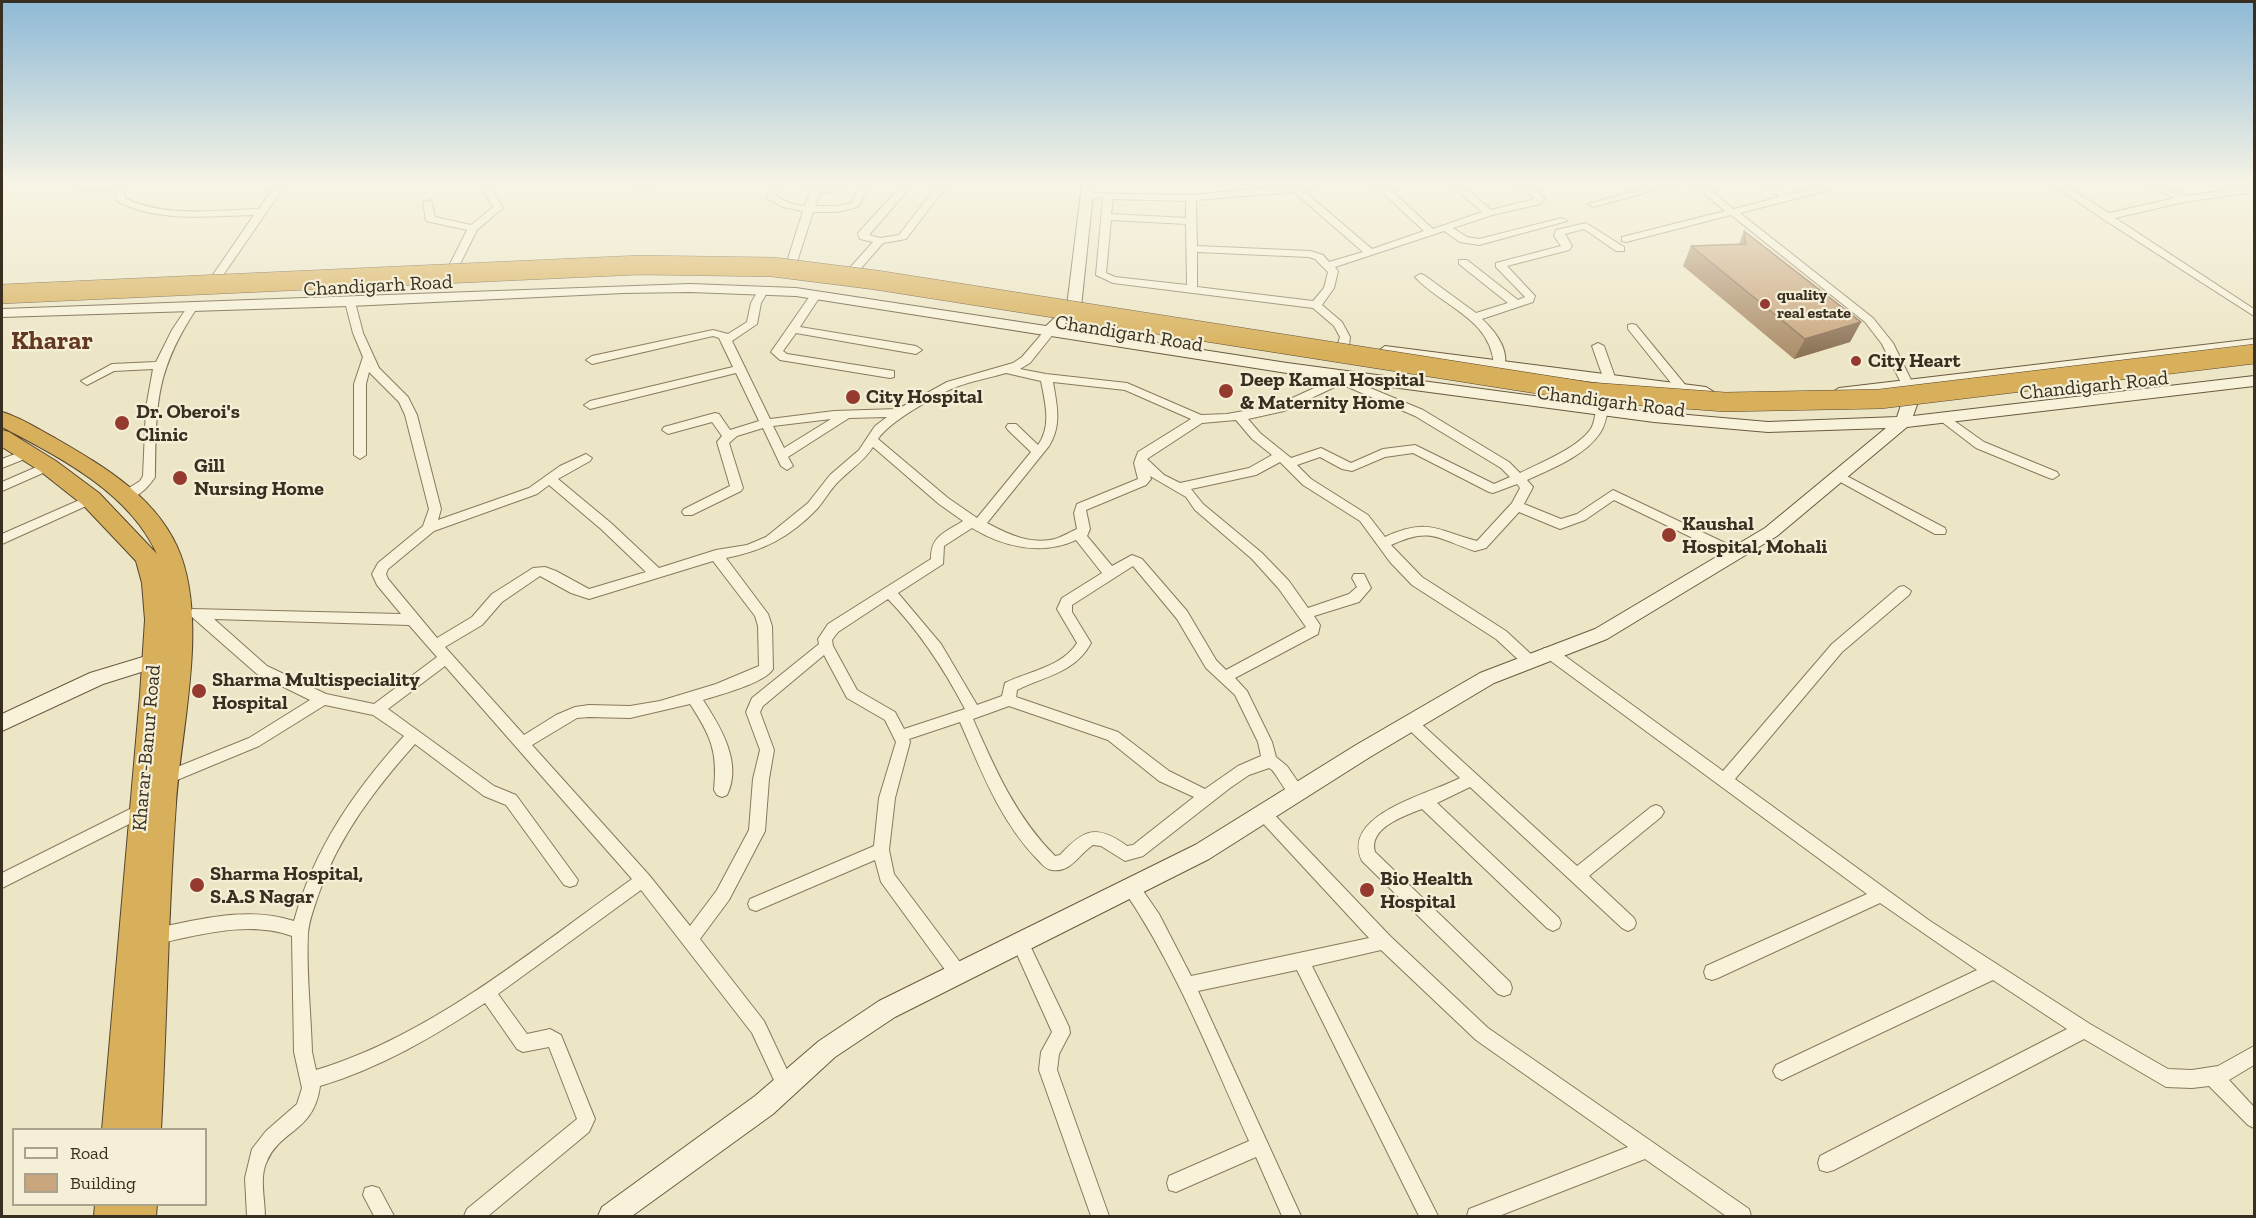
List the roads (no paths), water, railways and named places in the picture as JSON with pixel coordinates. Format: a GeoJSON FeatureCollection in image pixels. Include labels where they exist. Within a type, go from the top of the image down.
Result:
{"type":"FeatureCollection","features":[{"type":"Feature","properties":{"kind":"highway"},"geometry":{"type":"LineString","coordinates":[[2,294],[640,265],[773,267],[876,280],[1589,392],[1725,402],[1880,399],[2254,354]]}},
{"type":"Feature","properties":{"kind":"highway","name":"Chandigarh Road"},"geometry":{"type":"LineString","coordinates":[[2,301],[352,288],[630,273],[774,276],[1345,367],[1600,402],[1706,413],[1826,414],[2253,380]]}},
{"type":"Feature","properties":{"kind":"highway"},"geometry":{"type":"LineString","coordinates":[[2,425],[38,438],[125,496],[146,514],[159,533],[172,567],[178,616]]}},
{"type":"Feature","properties":{"kind":"highway","name":"Kharar-Banur Road"},"geometry":{"type":"LineString","coordinates":[[2,425],[38,460],[91,499],[147,558],[154,583],[178,616],[165,657],[142,810],[118,1128]]}},
{"type":"Feature","properties":{"kind":"highway"},"geometry":{"type":"LineString","coordinates":[[145,1128],[156,936],[156,897],[165,779],[176,687],[165,657]]}},
{"type":"Feature","properties":{"kind":"main road"},"geometry":{"type":"LineString","coordinates":[[1050,332],[1074,307],[1082,241]]}},
{"type":"Feature","properties":{"kind":"main road"},"geometry":{"type":"LineString","coordinates":[[2,286],[595,262],[745,261],[851,273],[1343,346],[1705,392],[1826,394],[2254,344]]}},
{"type":"Feature","properties":{"kind":"main road"},"geometry":{"type":"LineString","coordinates":[[350,302],[368,272]]}},
{"type":"Feature","properties":{"kind":"main road"},"geometry":{"type":"LineString","coordinates":[[2,313],[350,302],[623,289],[763,291],[816,296],[1345,378],[1602,410],[1768,427],[1946,419],[2253,380]]}},
{"type":"Feature","properties":{"kind":"main road"},"geometry":{"type":"LineString","coordinates":[[611,1216],[786,1087],[827,1049],[887,1009],[1019,941],[1202,852],[1487,678],[1528,660],[1601,634],[1771,532],[1904,421],[1910,402],[1907,384]]}},
{"type":"Feature","properties":{"kind":"main road"},"geometry":{"type":"LineString","coordinates":[[2,723],[70,689],[165,657]]}},
{"type":"Feature","properties":{"kind":"street"},"geometry":{"type":"LineString","coordinates":[[215,279],[241,241]]}},
{"type":"Feature","properties":{"kind":"street"},"geometry":{"type":"LineString","coordinates":[[453,268],[467,241]]}},
{"type":"Feature","properties":{"kind":"street"},"geometry":{"type":"LineString","coordinates":[[791,265],[798,241]]}},
{"type":"Feature","properties":{"kind":"street"},"geometry":{"type":"LineString","coordinates":[[851,273],[880,241]]}},
{"type":"Feature","properties":{"kind":"street"},"geometry":{"type":"LineString","coordinates":[[1104,241],[1101,270],[1105,279],[1316,305],[1338,324],[1345,337],[1343,346]]}},
{"type":"Feature","properties":{"kind":"street"},"geometry":{"type":"LineString","coordinates":[[1191,241],[1192,289]]}},
{"type":"Feature","properties":{"kind":"street"},"geometry":{"type":"LineString","coordinates":[[1356,241],[1370,253]]}},
{"type":"Feature","properties":{"kind":"street"},"geometry":{"type":"LineString","coordinates":[[1329,265],[1405,241]]}},
{"type":"Feature","properties":{"kind":"street"},"geometry":{"type":"LineString","coordinates":[[1473,318],[1529,300],[1530,296],[1500,265],[1565,248],[1567,246],[1563,241]]}},
{"type":"Feature","properties":{"kind":"street"},"geometry":{"type":"LineString","coordinates":[[1617,241],[1623,244],[1634,241]]}},
{"type":"Feature","properties":{"kind":"street"},"geometry":{"type":"LineString","coordinates":[[1769,241],[1869,320],[1891,350],[1907,384]]}},
{"type":"Feature","properties":{"kind":"street"},"geometry":{"type":"LineString","coordinates":[[2143,241],[2254,313]]}},
{"type":"Feature","properties":{"kind":"street"},"geometry":{"type":"LineString","coordinates":[[1191,249],[1310,254],[1329,265],[1333,271],[1329,288],[1316,305]]}},
{"type":"Feature","properties":{"kind":"street"},"geometry":{"type":"LineString","coordinates":[[1463,262],[1516,304]]}},
{"type":"Feature","properties":{"kind":"street"},"geometry":{"type":"LineString","coordinates":[[1420,277],[1492,335],[1502,354],[1500,366]]}},
{"type":"Feature","properties":{"kind":"street"},"geometry":{"type":"LineString","coordinates":[[726,340],[752,324],[756,303],[763,291]]}},
{"type":"Feature","properties":{"kind":"street"},"geometry":{"type":"LineString","coordinates":[[816,296],[777,348],[777,352],[784,357],[890,374]]}},
{"type":"Feature","properties":{"kind":"street"},"geometry":{"type":"LineString","coordinates":[[350,302],[368,357],[378,375],[404,400],[411,416],[435,509],[429,528]]}},
{"type":"Feature","properties":{"kind":"street"},"geometry":{"type":"LineString","coordinates":[[125,496],[144,484],[148,477],[151,399],[158,365],[192,308]]}},
{"type":"Feature","properties":{"kind":"street"},"geometry":{"type":"LineString","coordinates":[[1632,327],[1683,390]]}},
{"type":"Feature","properties":{"kind":"street"},"geometry":{"type":"LineString","coordinates":[[792,329],[916,350]]}},
{"type":"Feature","properties":{"kind":"street"},"geometry":{"type":"LineString","coordinates":[[376,711],[477,621],[497,598],[538,571],[545,571],[585,594],[716,555],[749,549],[771,540],[812,506],[834,478],[857,459],[873,441],[879,429],[900,413],[951,385],[1008,370],[1026,360],[1050,332]]}},
{"type":"Feature","properties":{"kind":"street"},"geometry":{"type":"LineString","coordinates":[[592,360],[713,333],[723,335],[785,460],[847,415]]}},
{"type":"Feature","properties":{"kind":"street"},"geometry":{"type":"LineString","coordinates":[[1598,346],[1610,380]]}},
{"type":"Feature","properties":{"kind":"street"},"geometry":{"type":"LineString","coordinates":[[360,455],[360,384],[368,357]]}},
{"type":"Feature","properties":{"kind":"street"},"geometry":{"type":"LineString","coordinates":[[87,381],[112,368],[158,365]]}},
{"type":"Feature","properties":{"kind":"street"},"geometry":{"type":"LineString","coordinates":[[590,405],[739,369]]}},
{"type":"Feature","properties":{"kind":"street"},"geometry":{"type":"LineString","coordinates":[[1008,370],[1046,378],[1127,387],[1200,419],[1242,416],[1280,408],[1345,378],[1419,413],[1505,465],[1527,487],[1517,506],[1481,544],[1475,546],[1424,528],[1408,531],[1384,543]]}},
{"type":"Feature","properties":{"kind":"street"},"geometry":{"type":"LineString","coordinates":[[957,972],[891,883],[883,868],[881,850],[887,798],[902,749],[902,736],[890,716],[852,694],[826,646],[825,639],[833,628],[938,561],[939,543],[974,524],[1038,452],[1052,435],[1053,429],[1046,378]]}},
{"type":"Feature","properties":{"kind":"street"},"geometry":{"type":"LineString","coordinates":[[1181,487],[1252,472],[1285,460],[1321,452],[1346,466],[1352,466],[1383,453],[1415,449],[1493,489],[1547,465],[1595,432],[1602,410]]}},
{"type":"Feature","properties":{"kind":"street"},"geometry":{"type":"LineString","coordinates":[[688,512],[737,488],[724,446],[724,439],[728,435],[768,423],[847,415],[900,413]]}},
{"type":"Feature","properties":{"kind":"street"},"geometry":{"type":"LineString","coordinates":[[1242,416],[1242,420],[1256,436],[1307,482],[1356,511],[1417,581],[1501,635],[1528,660]]}},
{"type":"Feature","properties":{"kind":"street"},"geometry":{"type":"LineString","coordinates":[[669,430],[715,417],[728,435]]}},
{"type":"Feature","properties":{"kind":"street"},"geometry":{"type":"LineString","coordinates":[[1140,459],[1200,419]]}},
{"type":"Feature","properties":{"kind":"street"},"geometry":{"type":"LineString","coordinates":[[1946,419],[1980,445],[2053,475]]}},
{"type":"Feature","properties":{"kind":"street"},"geometry":{"type":"LineString","coordinates":[[1012,428],[1038,452]]}},
{"type":"Feature","properties":{"kind":"street"},"geometry":{"type":"LineString","coordinates":[[873,441],[974,524],[1038,547],[1079,535],[1085,527],[1080,514],[1081,507],[1145,479],[1140,459]]}},
{"type":"Feature","properties":{"kind":"street"},"geometry":{"type":"LineString","coordinates":[[586,458],[564,469],[533,491],[429,528],[383,566],[379,574],[413,620],[643,880],[690,939],[758,1027],[786,1087]]}},
{"type":"Feature","properties":{"kind":"street"},"geometry":{"type":"LineString","coordinates":[[1140,459],[1160,478],[1181,487],[1190,494],[1199,507],[1257,556],[1313,626],[1313,630],[1227,676]]}},
{"type":"Feature","properties":{"kind":"street"},"geometry":{"type":"LineString","coordinates":[[2,464],[38,460]]}},
{"type":"Feature","properties":{"kind":"street"},"geometry":{"type":"LineString","coordinates":[[2,487],[38,460]]}},
{"type":"Feature","properties":{"kind":"street"},"geometry":{"type":"LineString","coordinates":[[1839,476],[1940,531]]}},
{"type":"Feature","properties":{"kind":"street"},"geometry":{"type":"LineString","coordinates":[[551,480],[606,526],[656,573]]}},
{"type":"Feature","properties":{"kind":"street"},"geometry":{"type":"LineString","coordinates":[[1517,506],[1560,524],[1581,517],[1613,494],[1735,553]]}},
{"type":"Feature","properties":{"kind":"street"},"geometry":{"type":"LineString","coordinates":[[2,539],[91,499]]}},
{"type":"Feature","properties":{"kind":"street"},"geometry":{"type":"LineString","coordinates":[[1079,535],[1110,573]]}},
{"type":"Feature","properties":{"kind":"street"},"geometry":{"type":"LineString","coordinates":[[716,555],[761,614],[765,626],[766,669],[780,683]]}},
{"type":"Feature","properties":{"kind":"street"},"geometry":{"type":"LineString","coordinates":[[1009,700],[1010,687],[1051,671],[1081,650],[1084,643],[1076,625],[1064,609],[1073,597],[1124,562],[1137,562],[1182,615],[1211,664],[1227,676],[1240,691],[1265,742],[1269,761],[1297,792]]}},
{"type":"Feature","properties":{"kind":"street"},"geometry":{"type":"LineString","coordinates":[[1305,614],[1354,598],[1364,588],[1359,578]]}},
{"type":"Feature","properties":{"kind":"street"},"geometry":{"type":"LineString","coordinates":[[888,591],[928,633],[952,669],[1012,817],[1030,841],[1052,863],[1064,862],[1083,841],[1098,836],[1105,838],[1125,854],[1137,851],[1239,772],[1261,762],[1269,761]]}},
{"type":"Feature","properties":{"kind":"street"},"geometry":{"type":"LineString","coordinates":[[1725,780],[1838,648],[1904,591]]}},
{"type":"Feature","properties":{"kind":"street"},"geometry":{"type":"LineString","coordinates":[[178,616],[413,620]]}},
{"type":"Feature","properties":{"kind":"street"},"geometry":{"type":"LineString","coordinates":[[178,616],[262,670],[323,699],[376,711],[414,735],[489,791],[511,800],[570,880]]}},
{"type":"Feature","properties":{"kind":"street"},"geometry":{"type":"LineString","coordinates":[[690,939],[723,895],[756,831],[761,798],[760,779],[767,750],[753,712],[754,706],[826,646]]}},
{"type":"Feature","properties":{"kind":"street"},"geometry":{"type":"LineString","coordinates":[[1549,652],[1881,895],[2084,1030],[2166,1078],[2192,1079],[2221,1075],[2254,1056]]}},
{"type":"Feature","properties":{"kind":"street"},"geometry":{"type":"LineString","coordinates":[[523,743],[576,713],[595,710],[631,712],[693,696],[748,678],[766,669]]}},
{"type":"Feature","properties":{"kind":"street"},"geometry":{"type":"LineString","coordinates":[[693,696],[720,739],[725,762],[722,790]]}},
{"type":"Feature","properties":{"kind":"street"},"geometry":{"type":"LineString","coordinates":[[165,779],[254,742],[323,699]]}},
{"type":"Feature","properties":{"kind":"street"},"geometry":{"type":"LineString","coordinates":[[902,736],[1009,700],[1113,736],[1164,776],[1208,797]]}},
{"type":"Feature","properties":{"kind":"street"},"geometry":{"type":"LineString","coordinates":[[1411,723],[1628,922]]}},
{"type":"Feature","properties":{"kind":"street"},"geometry":{"type":"LineString","coordinates":[[256,1216],[255,1170],[258,1158],[270,1140],[306,1109],[311,1080],[306,1071],[303,1052],[300,931],[306,906],[322,863],[350,810],[371,781],[414,735]]}},
{"type":"Feature","properties":{"kind":"street"},"geometry":{"type":"LineString","coordinates":[[1471,778],[1424,801],[1403,808],[1381,823],[1365,840],[1363,849],[1504,988]]}},
{"type":"Feature","properties":{"kind":"street"},"geometry":{"type":"LineString","coordinates":[[1424,801],[1553,923]]}},
{"type":"Feature","properties":{"kind":"street"},"geometry":{"type":"LineString","coordinates":[[2,881],[142,810]]}},
{"type":"Feature","properties":{"kind":"street"},"geometry":{"type":"LineString","coordinates":[[1577,876],[1656,812]]}},
{"type":"Feature","properties":{"kind":"street"},"geometry":{"type":"LineString","coordinates":[[1264,814],[1384,942],[1497,1046],[1742,1216]]}},
{"type":"Feature","properties":{"kind":"street"},"geometry":{"type":"LineString","coordinates":[[756,904],[881,850]]}},
{"type":"Feature","properties":{"kind":"street"},"geometry":{"type":"LineString","coordinates":[[311,1080],[378,1058],[414,1039],[487,992],[643,880]]}},
{"type":"Feature","properties":{"kind":"street"},"geometry":{"type":"LineString","coordinates":[[1131,887],[1164,938],[1292,1216]]}},
{"type":"Feature","properties":{"kind":"street"},"geometry":{"type":"LineString","coordinates":[[1712,972],[1881,895]]}},
{"type":"Feature","properties":{"kind":"street"},"geometry":{"type":"LineString","coordinates":[[156,936],[252,921],[285,924],[300,931]]}},
{"type":"Feature","properties":{"kind":"street"},"geometry":{"type":"LineString","coordinates":[[1019,941],[1060,1027],[1061,1033],[1050,1052],[1048,1070],[1100,1216]]}},
{"type":"Feature","properties":{"kind":"street"},"geometry":{"type":"LineString","coordinates":[[1187,985],[1384,942]]}},
{"type":"Feature","properties":{"kind":"street"},"geometry":{"type":"LineString","coordinates":[[1301,961],[1429,1216]]}},
{"type":"Feature","properties":{"kind":"street"},"geometry":{"type":"LineString","coordinates":[[1782,1071],[1994,971]]}},
{"type":"Feature","properties":{"kind":"street"},"geometry":{"type":"LineString","coordinates":[[474,1216],[578,1132],[586,1119],[555,1041],[550,1038],[523,1043],[487,992]]}},
{"type":"Feature","properties":{"kind":"street"},"geometry":{"type":"LineString","coordinates":[[1827,1163],[2084,1030]]}},
{"type":"Feature","properties":{"kind":"street"},"geometry":{"type":"LineString","coordinates":[[2211,1075],[2254,1119]]}},
{"type":"Feature","properties":{"kind":"street"},"geometry":{"type":"LineString","coordinates":[[1176,1182],[1259,1146]]}},
{"type":"Feature","properties":{"kind":"street"},"geometry":{"type":"LineString","coordinates":[[1476,1216],[1647,1149]]}},
{"type":"Feature","properties":{"kind":"street"},"geometry":{"type":"LineString","coordinates":[[372,1195],[385,1216]]}},
{"type":"Feature","properties":{"kind":"place","name":"quality real estate"},"geometry":{"type":"Point","coordinates":[1765,304]}},
{"type":"Feature","properties":{"kind":"place","name":"City Heart"},"geometry":{"type":"Point","coordinates":[1856,361]}},
{"type":"Feature","properties":{"kind":"place","name":"Deep Kamal Hospital & Maternity Home"},"geometry":{"type":"Point","coordinates":[1226,391]}},
{"type":"Feature","properties":{"kind":"place","name":"City Hospital"},"geometry":{"type":"Point","coordinates":[853,397]}},
{"type":"Feature","properties":{"kind":"place","name":"Dr. Oberoi's Clinic"},"geometry":{"type":"Point","coordinates":[122,423]}},
{"type":"Feature","properties":{"kind":"place","name":"Gill Nursing Home"},"geometry":{"type":"Point","coordinates":[180,478]}},
{"type":"Feature","properties":{"kind":"place","name":"Kaushal Hospital, Mohali"},"geometry":{"type":"Point","coordinates":[1669,535]}},
{"type":"Feature","properties":{"kind":"place","name":"Sharma Multispeciality Hospital"},"geometry":{"type":"Point","coordinates":[199,691]}},
{"type":"Feature","properties":{"kind":"place","name":"Sharma Hospital, S.A.S Nagar"},"geometry":{"type":"Point","coordinates":[197,885]}},
{"type":"Feature","properties":{"kind":"place","name":"Bio Health Hospital"},"geometry":{"type":"Point","coordinates":[1367,890]}},
{"type":"Feature","properties":{"kind":"district","name":"Kharar"},"geometry":{"type":"Point","coordinates":[52,342]}}]}
